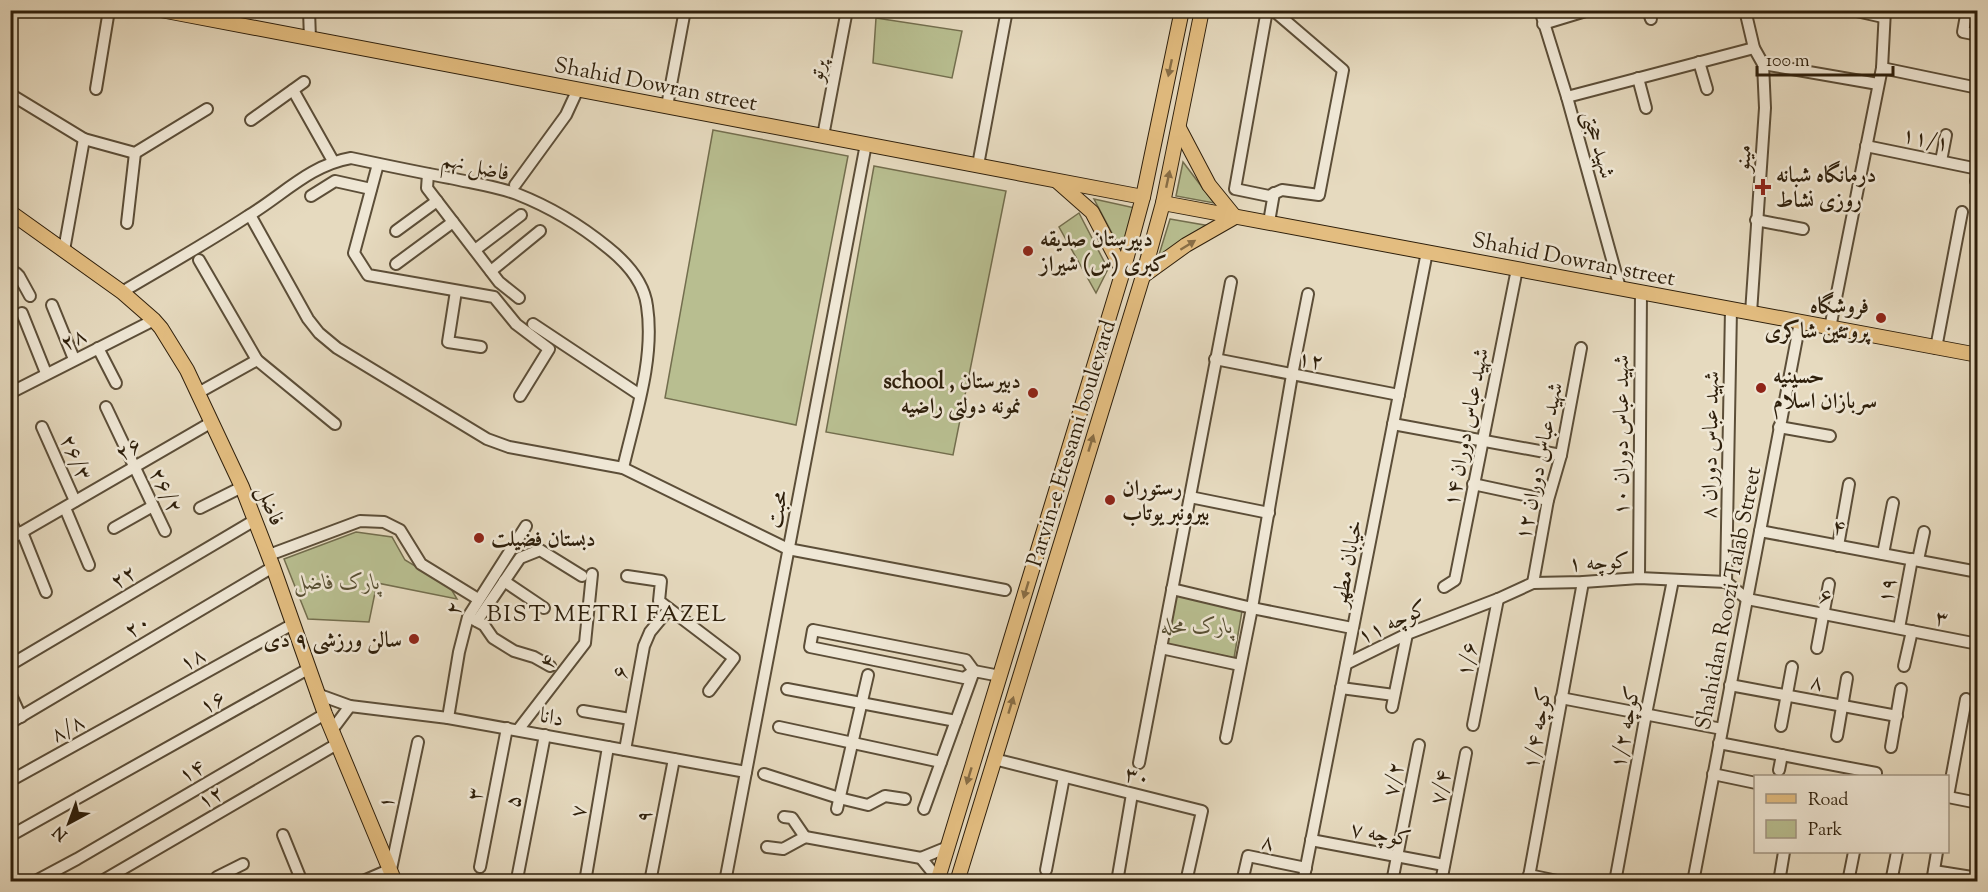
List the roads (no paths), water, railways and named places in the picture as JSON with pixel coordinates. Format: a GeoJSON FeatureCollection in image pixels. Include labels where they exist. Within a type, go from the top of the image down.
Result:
{"type":"FeatureCollection","features":[{"type":"Feature","properties":{"kind":"main road"},"geometry":{"type":"LineString","coordinates":[[10,12],[15,10]]}},
{"type":"Feature","properties":{"kind":"main road","name":"Shahid Dowran street"},"geometry":{"type":"LineString","coordinates":[[161,10],[1143,196]]}},
{"type":"Feature","properties":{"kind":"main road","name":"Parvin-e Etesami boulevard"},"geometry":{"type":"LineString","coordinates":[[938,880],[1123,271],[1143,196],[1182,10]]}},
{"type":"Feature","properties":{"kind":"main road","name":"Parvin-e Etesami boulevard"},"geometry":{"type":"LineString","coordinates":[[957,882],[1143,276],[1163,203],[1202,10]]}},
{"type":"Feature","properties":{"kind":"main road"},"geometry":{"type":"LineString","coordinates":[[1143,276],[1186,245],[1235,217],[1209,185],[1179,128]]}},
{"type":"Feature","properties":{"kind":"main road"},"geometry":{"type":"LineString","coordinates":[[1116,191],[1134,185],[1148,172]]}},
{"type":"Feature","properties":{"kind":"main road"},"geometry":{"type":"LineString","coordinates":[[1057,181],[1092,212],[1123,271]]}},
{"type":"Feature","properties":{"kind":"main road","name":"Shahid Dowran street"},"geometry":{"type":"LineString","coordinates":[[1163,203],[1977,356]]}},
{"type":"Feature","properties":{"kind":"main road","name":"فاضل"},"geometry":{"type":"LineString","coordinates":[[10,212],[122,292],[161,328],[182,362],[242,487],[271,561],[317,694],[393,875]]}},
{"type":"Feature","properties":{"kind":"main road"},"geometry":{"type":"LineString","coordinates":[[1055,493],[1064,499],[1074,499]]}},
{"type":"Feature","properties":{"kind":"main road"},"geometry":{"type":"LineString","coordinates":[[1050,510],[1060,509],[1069,515]]}},
{"type":"Feature","properties":{"kind":"street"},"geometry":{"type":"LineString","coordinates":[[96,89],[109,10]]}},
{"type":"Feature","properties":{"kind":"street"},"geometry":{"type":"LineString","coordinates":[[309,10],[310,39]]}},
{"type":"Feature","properties":{"kind":"street"},"geometry":{"type":"LineString","coordinates":[[667,106],[685,10]]}},
{"type":"Feature","properties":{"kind":"street","name":"پرتو"},"geometry":{"type":"LineString","coordinates":[[823,136],[847,10]]}},
{"type":"Feature","properties":{"kind":"street"},"geometry":{"type":"LineString","coordinates":[[978,165],[1007,10]]}},
{"type":"Feature","properties":{"kind":"street"},"geometry":{"type":"LineString","coordinates":[[1267,10],[1235,189],[1269,196],[1282,190],[1319,195],[1343,70],[1272,10]]}},
{"type":"Feature","properties":{"kind":"street","name":"شهید حجتی"},"geometry":{"type":"LineString","coordinates":[[1540,10],[1567,97],[1620,288]]}},
{"type":"Feature","properties":{"kind":"street"},"geometry":{"type":"LineString","coordinates":[[1543,24],[1589,10]]}},
{"type":"Feature","properties":{"kind":"street","name":"مینو"},"geometry":{"type":"LineString","coordinates":[[1745,10],[1754,48],[1762,64],[1766,108],[1756,220],[1751,313]]}},
{"type":"Feature","properties":{"kind":"street"},"geometry":{"type":"LineString","coordinates":[[1830,328],[1882,68],[1884,14],[1852,10]]}},
{"type":"Feature","properties":{"kind":"street"},"geometry":{"type":"LineString","coordinates":[[1967,10],[1964,33],[1977,35]]}},
{"type":"Feature","properties":{"kind":"street"},"geometry":{"type":"LineString","coordinates":[[1567,97],[1754,48]]}},
{"type":"Feature","properties":{"kind":"street"},"geometry":{"type":"LineString","coordinates":[[1699,62],[1707,89]]}},
{"type":"Feature","properties":{"kind":"street"},"geometry":{"type":"LineString","coordinates":[[1762,64],[1878,84]]}},
{"type":"Feature","properties":{"kind":"street"},"geometry":{"type":"LineString","coordinates":[[1882,68],[1977,88]]}},
{"type":"Feature","properties":{"kind":"street"},"geometry":{"type":"LineString","coordinates":[[1638,78],[1646,108]]}},
{"type":"Feature","properties":{"kind":"street"},"geometry":{"type":"LineString","coordinates":[[251,120],[304,82]]}},
{"type":"Feature","properties":{"kind":"street"},"geometry":{"type":"LineString","coordinates":[[515,185],[566,115],[578,89]]}},
{"type":"Feature","properties":{"kind":"street"},"geometry":{"type":"LineString","coordinates":[[293,90],[333,161]]}},
{"type":"Feature","properties":{"kind":"street"},"geometry":{"type":"LineString","coordinates":[[10,94],[84,139],[135,153],[207,109]]}},
{"type":"Feature","properties":{"kind":"street"},"geometry":{"type":"LineString","coordinates":[[1941,161],[1946,135]]}},
{"type":"Feature","properties":{"kind":"street"},"geometry":{"type":"LineString","coordinates":[[64,250],[84,139]]}},
{"type":"Feature","properties":{"kind":"street","name":"محبت"},"geometry":{"type":"LineString","coordinates":[[725,882],[866,144]]}},
{"type":"Feature","properties":{"kind":"street","name":"۱۱/۱"},"geometry":{"type":"LineString","coordinates":[[1866,146],[1977,169]]}},
{"type":"Feature","properties":{"kind":"street"},"geometry":{"type":"LineString","coordinates":[[127,223],[135,153]]}},
{"type":"Feature","properties":{"kind":"street","name":"فاضل نهم"},"geometry":{"type":"LineString","coordinates":[[122,292],[250,216],[315,170],[333,161],[351,158],[486,186],[524,198],[551,210],[589,232],[620,257],[638,279],[647,303],[650,328],[640,395],[623,468]]}},
{"type":"Feature","properties":{"kind":"street"},"geometry":{"type":"LineString","coordinates":[[378,164],[354,253],[368,275],[494,297],[516,324],[549,349],[520,396]]}},
{"type":"Feature","properties":{"kind":"street"},"geometry":{"type":"LineString","coordinates":[[428,174],[427,188],[499,282],[519,298]]}},
{"type":"Feature","properties":{"kind":"street"},"geometry":{"type":"LineString","coordinates":[[311,196],[335,182],[371,189]]}},
{"type":"Feature","properties":{"kind":"street"},"geometry":{"type":"LineString","coordinates":[[1269,222],[1274,193]]}},
{"type":"Feature","properties":{"kind":"street"},"geometry":{"type":"LineString","coordinates":[[396,231],[437,201]]}},
{"type":"Feature","properties":{"kind":"street"},"geometry":{"type":"LineString","coordinates":[[1936,348],[1962,212]]}},
{"type":"Feature","properties":{"kind":"street"},"geometry":{"type":"LineString","coordinates":[[475,250],[521,215]]}},
{"type":"Feature","properties":{"kind":"street"},"geometry":{"type":"LineString","coordinates":[[250,216],[308,319],[319,333],[338,348],[487,439],[509,447],[623,468],[788,549],[1005,590]]}},
{"type":"Feature","properties":{"kind":"street"},"geometry":{"type":"LineString","coordinates":[[1756,220],[1803,229]]}},
{"type":"Feature","properties":{"kind":"street"},"geometry":{"type":"LineString","coordinates":[[396,264],[453,222]]}},
{"type":"Feature","properties":{"kind":"street"},"geometry":{"type":"LineString","coordinates":[[491,271],[540,231]]}},
{"type":"Feature","properties":{"kind":"street","name":"خیابان مطهر"},"geometry":{"type":"LineString","coordinates":[[1303,882],[1427,252]]}},
{"type":"Feature","properties":{"kind":"street"},"geometry":{"type":"LineString","coordinates":[[199,260],[257,360],[334,424]]}},
{"type":"Feature","properties":{"kind":"street","name":"شهید عباس دوران ۱۴"},"geometry":{"type":"LineString","coordinates":[[1444,587],[1455,580],[1517,269]]}},
{"type":"Feature","properties":{"kind":"street"},"geometry":{"type":"LineString","coordinates":[[10,275],[16,273],[19,276],[30,296]]}},
{"type":"Feature","properties":{"kind":"street"},"geometry":{"type":"LineString","coordinates":[[1139,763],[1231,282]]}},
{"type":"Feature","properties":{"kind":"street"},"geometry":{"type":"LineString","coordinates":[[456,291],[448,342],[481,347]]}},
{"type":"Feature","properties":{"kind":"street","name":"شهید عباس دوران ۱۰"},"geometry":{"type":"LineString","coordinates":[[1639,578],[1641,292]]}},
{"type":"Feature","properties":{"kind":"street"},"geometry":{"type":"LineString","coordinates":[[1226,738],[1252,608],[1308,294]]}},
{"type":"Feature","properties":{"kind":"street"},"geometry":{"type":"LineString","coordinates":[[52,305],[74,359]]}},
{"type":"Feature","properties":{"kind":"street","name":"شهید عباس دوران ۸"},"geometry":{"type":"LineString","coordinates":[[1726,582],[1731,309]]}},
{"type":"Feature","properties":{"kind":"street"},"geometry":{"type":"LineString","coordinates":[[22,313],[46,373]]}},
{"type":"Feature","properties":{"kind":"street","name":"۲۸"},"geometry":{"type":"LineString","coordinates":[[10,393],[153,320]]}},
{"type":"Feature","properties":{"kind":"street","name":"Shahidan Roozi Talab Street"},"geometry":{"type":"LineString","coordinates":[[1693,882],[1800,322]]}},
{"type":"Feature","properties":{"kind":"street"},"geometry":{"type":"LineString","coordinates":[[533,324],[640,395]]}},
{"type":"Feature","properties":{"kind":"street"},"geometry":{"type":"LineString","coordinates":[[98,348],[116,383]]}},
{"type":"Feature","properties":{"kind":"street","name":"شهید عباس دوران ۱۲"},"geometry":{"type":"LineString","coordinates":[[1533,583],[1548,500],[1561,455],[1581,348]]}},
{"type":"Feature","properties":{"kind":"street","name":"۱۲"},"geometry":{"type":"LineString","coordinates":[[1215,359],[1399,395]]}},
{"type":"Feature","properties":{"kind":"street"},"geometry":{"type":"LineString","coordinates":[[198,393],[257,360]]}},
{"type":"Feature","properties":{"kind":"street","name":"۲۶/۲"},"geometry":{"type":"LineString","coordinates":[[106,407],[165,531]]}},
{"type":"Feature","properties":{"kind":"street","name":"۲۶"},"geometry":{"type":"LineString","coordinates":[[16,536],[212,422]]}},
{"type":"Feature","properties":{"kind":"street"},"geometry":{"type":"LineString","coordinates":[[1393,424],[1561,455]]}},
{"type":"Feature","properties":{"kind":"street","name":"۲۶/۳"},"geometry":{"type":"LineString","coordinates":[[42,427],[75,501]]}},
{"type":"Feature","properties":{"kind":"street"},"geometry":{"type":"LineString","coordinates":[[1779,427],[1830,436]]}},
{"type":"Feature","properties":{"kind":"street"},"geometry":{"type":"LineString","coordinates":[[1473,484],[1548,500]]}},
{"type":"Feature","properties":{"kind":"street"},"geometry":{"type":"LineString","coordinates":[[1839,546],[1849,484]]}},
{"type":"Feature","properties":{"kind":"street"},"geometry":{"type":"LineString","coordinates":[[200,508],[242,487]]}},
{"type":"Feature","properties":{"kind":"street"},"geometry":{"type":"LineString","coordinates":[[1190,497],[1269,513]]}},
{"type":"Feature","properties":{"kind":"street"},"geometry":{"type":"LineString","coordinates":[[1883,554],[1893,503]]}},
{"type":"Feature","properties":{"kind":"street"},"geometry":{"type":"LineString","coordinates":[[114,528],[153,506]]}},
{"type":"Feature","properties":{"kind":"street"},"geometry":{"type":"LineString","coordinates":[[64,508],[89,565]]}},
{"type":"Feature","properties":{"kind":"street"},"geometry":{"type":"LineString","coordinates":[[10,519],[16,536],[46,592]]}},
{"type":"Feature","properties":{"kind":"street","name":"۲۲"},"geometry":{"type":"LineString","coordinates":[[10,665],[255,520]]}},
{"type":"Feature","properties":{"kind":"street","name":"۲۰"},"geometry":{"type":"LineString","coordinates":[[16,720],[271,561],[360,521],[384,522],[400,530],[422,564],[478,599]]}},
{"type":"Feature","properties":{"kind":"street","name":"۲"},"geometry":{"type":"LineString","coordinates":[[448,718],[459,652],[478,599],[526,526]]}},
{"type":"Feature","properties":{"kind":"street","name":"۴"},"geometry":{"type":"LineString","coordinates":[[1760,531],[1915,560]]}},
{"type":"Feature","properties":{"kind":"street","name":"۱۹"},"geometry":{"type":"LineString","coordinates":[[1899,628],[1924,532]]}},
{"type":"Feature","properties":{"kind":"street","name":"۴"},"geometry":{"type":"LineString","coordinates":[[504,581],[520,558],[540,550],[587,575],[585,643],[512,729]]}},
{"type":"Feature","properties":{"kind":"street"},"geometry":{"type":"LineString","coordinates":[[1915,560],[1977,572]]}},
{"type":"Feature","properties":{"kind":"street"},"geometry":{"type":"LineString","coordinates":[[627,576],[661,580],[659,601],[734,658],[709,691]]}},
{"type":"Feature","properties":{"kind":"street","name":"کوچه ۱"},"geometry":{"type":"LineString","coordinates":[[1454,615],[1533,583],[1639,578],[1726,582]]}},
{"type":"Feature","properties":{"kind":"street","name":"کوچه ۱/۲"},"geometry":{"type":"LineString","coordinates":[[1615,882],[1673,580]]}},
{"type":"Feature","properties":{"kind":"street"},"geometry":{"type":"LineString","coordinates":[[544,608],[504,581],[472,619],[484,625],[494,638],[514,651],[534,657],[550,666]]}},
{"type":"Feature","properties":{"kind":"street","name":"کوچه ۱/۴"},"geometry":{"type":"LineString","coordinates":[[1528,878],[1583,582]]}},
{"type":"Feature","properties":{"kind":"street"},"geometry":{"type":"LineString","coordinates":[[1726,582],[1747,599]]}},
{"type":"Feature","properties":{"kind":"street"},"geometry":{"type":"LineString","coordinates":[[1817,648],[1829,584]]}},
{"type":"Feature","properties":{"kind":"street"},"geometry":{"type":"LineString","coordinates":[[1172,589],[1352,628]]}},
{"type":"Feature","properties":{"kind":"street","name":"۱/۶"},"geometry":{"type":"LineString","coordinates":[[1473,725],[1498,599]]}},
{"type":"Feature","properties":{"kind":"street","name":"۶"},"geometry":{"type":"LineString","coordinates":[[1747,599],[1899,628]]}},
{"type":"Feature","properties":{"kind":"street","name":"۶"},"geometry":{"type":"LineString","coordinates":[[625,750],[644,646],[650,632],[669,609]]}},
{"type":"Feature","properties":{"kind":"street","name":"کوچه ۱۱"},"geometry":{"type":"LineString","coordinates":[[1346,664],[1407,634],[1454,615]]}},
{"type":"Feature","properties":{"kind":"street","name":"۱۸"},"geometry":{"type":"LineString","coordinates":[[111,725],[293,624]]}},
{"type":"Feature","properties":{"kind":"street","name":"۳"},"geometry":{"type":"LineString","coordinates":[[1899,628],[1977,644]]}},
{"type":"Feature","properties":{"kind":"street"},"geometry":{"type":"LineString","coordinates":[[974,671],[964,678],[810,647],[813,630],[966,660],[974,671],[1000,676]]}},
{"type":"Feature","properties":{"kind":"street"},"geometry":{"type":"LineString","coordinates":[[1905,666],[1912,631]]}},
{"type":"Feature","properties":{"kind":"street"},"geometry":{"type":"LineString","coordinates":[[1392,707],[1407,634]]}},
{"type":"Feature","properties":{"kind":"street"},"geometry":{"type":"LineString","coordinates":[[1161,648],[1240,665]]}},
{"type":"Feature","properties":{"kind":"street"},"geometry":{"type":"LineString","coordinates":[[1781,726],[1792,667]]}},
{"type":"Feature","properties":{"kind":"street","name":"۱۶"},"geometry":{"type":"LineString","coordinates":[[10,836],[308,669]]}},
{"type":"Feature","properties":{"kind":"street"},"geometry":{"type":"LineString","coordinates":[[924,809],[974,671]]}},
{"type":"Feature","properties":{"kind":"street"},"geometry":{"type":"LineString","coordinates":[[838,804],[867,675]]}},
{"type":"Feature","properties":{"kind":"street"},"geometry":{"type":"LineString","coordinates":[[1837,736],[1847,678]]}},
{"type":"Feature","properties":{"kind":"street","name":"۸"},"geometry":{"type":"LineString","coordinates":[[1730,685],[1897,716]]}},
{"type":"Feature","properties":{"kind":"street"},"geometry":{"type":"LineString","coordinates":[[1341,688],[1394,695]]}},
{"type":"Feature","properties":{"kind":"street"},"geometry":{"type":"LineString","coordinates":[[1891,747],[1901,688]]}},
{"type":"Feature","properties":{"kind":"street"},"geometry":{"type":"LineString","coordinates":[[787,689],[956,721]]}},
{"type":"Feature","properties":{"kind":"street"},"geometry":{"type":"LineString","coordinates":[[10,693],[16,720]]}},
{"type":"Feature","properties":{"kind":"street","name":"دانا"},"geometry":{"type":"LineString","coordinates":[[317,694],[350,706],[448,718],[746,772]]}},
{"type":"Feature","properties":{"kind":"street"},"geometry":{"type":"LineString","coordinates":[[1561,698],[1722,729]]}},
{"type":"Feature","properties":{"kind":"street"},"geometry":{"type":"LineString","coordinates":[[1949,787],[1966,699]]}},
{"type":"Feature","properties":{"kind":"street"},"geometry":{"type":"LineString","coordinates":[[332,730],[350,706]]}},
{"type":"Feature","properties":{"kind":"street"},"geometry":{"type":"LineString","coordinates":[[583,711],[630,719]]}},
{"type":"Feature","properties":{"kind":"street","name":"۱۴"},"geometry":{"type":"LineString","coordinates":[[34,882],[325,714]]}},
{"type":"Feature","properties":{"kind":"street","name":"۸/۸"},"geometry":{"type":"LineString","coordinates":[[10,781],[111,725]]}},
{"type":"Feature","properties":{"kind":"street"},"geometry":{"type":"LineString","coordinates":[[779,727],[941,762]]}},
{"type":"Feature","properties":{"kind":"street","name":"۳"},"geometry":{"type":"LineString","coordinates":[[480,867],[512,729]]}},
{"type":"Feature","properties":{"kind":"street","name":"۵"},"geometry":{"type":"LineString","coordinates":[[518,874],[545,735]]}},
{"type":"Feature","properties":{"kind":"street","name":"۱"},"geometry":{"type":"LineString","coordinates":[[393,875],[418,742]]}},
{"type":"Feature","properties":{"kind":"street"},"geometry":{"type":"LineString","coordinates":[[1719,743],[1782,755],[1842,772],[1875,775]]}},
{"type":"Feature","properties":{"kind":"street","name":"۱۲"},"geometry":{"type":"LineString","coordinates":[[102,881],[337,744]]}},
{"type":"Feature","properties":{"kind":"street","name":"۷/۲"},"geometry":{"type":"LineString","coordinates":[[1392,882],[1419,745]]}},
{"type":"Feature","properties":{"kind":"street","name":"۷"},"geometry":{"type":"LineString","coordinates":[[585,882],[608,747]]}},
{"type":"Feature","properties":{"kind":"street","name":"۷/۴"},"geometry":{"type":"LineString","coordinates":[[1441,882],[1466,753]]}},
{"type":"Feature","properties":{"kind":"street"},"geometry":{"type":"LineString","coordinates":[[1779,770],[1782,755]]}},
{"type":"Feature","properties":{"kind":"street","name":"۹"},"geometry":{"type":"LineString","coordinates":[[650,882],[674,759]]}},
{"type":"Feature","properties":{"kind":"street","name":"۳۰"},"geometry":{"type":"LineString","coordinates":[[994,759],[1202,811],[1186,882]]}},
{"type":"Feature","properties":{"kind":"street"},"geometry":{"type":"LineString","coordinates":[[764,774],[838,804],[868,805],[885,796],[905,799]]}},
{"type":"Feature","properties":{"kind":"street"},"geometry":{"type":"LineString","coordinates":[[1713,774],[1754,783]]}},
{"type":"Feature","properties":{"kind":"street"},"geometry":{"type":"LineString","coordinates":[[1047,870],[1064,777]]}},
{"type":"Feature","properties":{"kind":"street"},"geometry":{"type":"LineString","coordinates":[[1117,882],[1132,794]]}},
{"type":"Feature","properties":{"kind":"street"},"geometry":{"type":"LineString","coordinates":[[1949,797],[1977,803]]}},
{"type":"Feature","properties":{"kind":"street"},"geometry":{"type":"LineString","coordinates":[[784,817],[792,818],[805,837]]}},
{"type":"Feature","properties":{"kind":"street"},"geometry":{"type":"LineString","coordinates":[[283,835],[302,882]]}},
{"type":"Feature","properties":{"kind":"street"},"geometry":{"type":"LineString","coordinates":[[767,847],[783,849],[805,837],[921,858],[948,847]]}},
{"type":"Feature","properties":{"kind":"street","name":"کوچه ۷"},"geometry":{"type":"LineString","coordinates":[[1311,840],[1444,865]]}},
{"type":"Feature","properties":{"kind":"street"},"geometry":{"type":"LineString","coordinates":[[1779,882],[1784,853]]}},
{"type":"Feature","properties":{"kind":"street"},"geometry":{"type":"LineString","coordinates":[[1848,882],[1854,853]]}},
{"type":"Feature","properties":{"kind":"street"},"geometry":{"type":"LineString","coordinates":[[1891,882],[1897,853]]}},
{"type":"Feature","properties":{"kind":"street"},"geometry":{"type":"LineString","coordinates":[[1937,853],[1933,876],[1977,878]]}},
{"type":"Feature","properties":{"kind":"street","name":"۸"},"geometry":{"type":"LineString","coordinates":[[1242,882],[1248,856],[1306,868]]}},
{"type":"Feature","properties":{"kind":"street"},"geometry":{"type":"LineString","coordinates":[[921,858],[938,880]]}},
{"type":"Feature","properties":{"kind":"street"},"geometry":{"type":"LineString","coordinates":[[215,880],[243,864]]}},
{"type":"Feature","properties":{"kind":"street"},"geometry":{"type":"LineString","coordinates":[[361,882],[393,875]]}},
{"type":"Feature","properties":{"kind":"street"},"geometry":{"type":"LineString","coordinates":[[1528,878],[1562,882]]}},
{"type":"Feature","properties":{"kind":"place","name":"درمانگاه شبانه روزی نشاط"},"geometry":{"type":"Point","coordinates":[1763,187]}},
{"type":"Feature","properties":{"kind":"place","name":"دبیرستان صدیقه کبری (س) شیراز"},"geometry":{"type":"Point","coordinates":[1028,251]}},
{"type":"Feature","properties":{"kind":"place","name":"فروشگاه پروتئین شاکری"},"geometry":{"type":"Point","coordinates":[1881,318]}},
{"type":"Feature","properties":{"kind":"place","name":"حسینیه سربازان اسلام"},"geometry":{"type":"Point","coordinates":[1761,388]}},
{"type":"Feature","properties":{"kind":"place","name":"school , دبیرستان نمونه دولتی راضیه"},"geometry":{"type":"Point","coordinates":[1033,393]}},
{"type":"Feature","properties":{"kind":"place","name":"رستوران بیرونبر یوتاب"},"geometry":{"type":"Point","coordinates":[1110,500]}},
{"type":"Feature","properties":{"kind":"place","name":"دبستان فضیلت"},"geometry":{"type":"Point","coordinates":[479,538]}},
{"type":"Feature","properties":{"kind":"place","name":"سالن ورزشی ۹ دی"},"geometry":{"type":"Point","coordinates":[414,639]}},
{"type":"Feature","properties":{"kind":"district","name":"BIST METRI FAZEL"},"geometry":{"type":"Point","coordinates":[607,613]}},
{"type":"Feature","properties":{"kind":"park label","name":"پارک فاضل"},"geometry":{"type":"Point","coordinates":[337,581]}},
{"type":"Feature","properties":{"kind":"park label","name":"پارک محله"},"geometry":{"type":"Point","coordinates":[1197,625]}}]}
